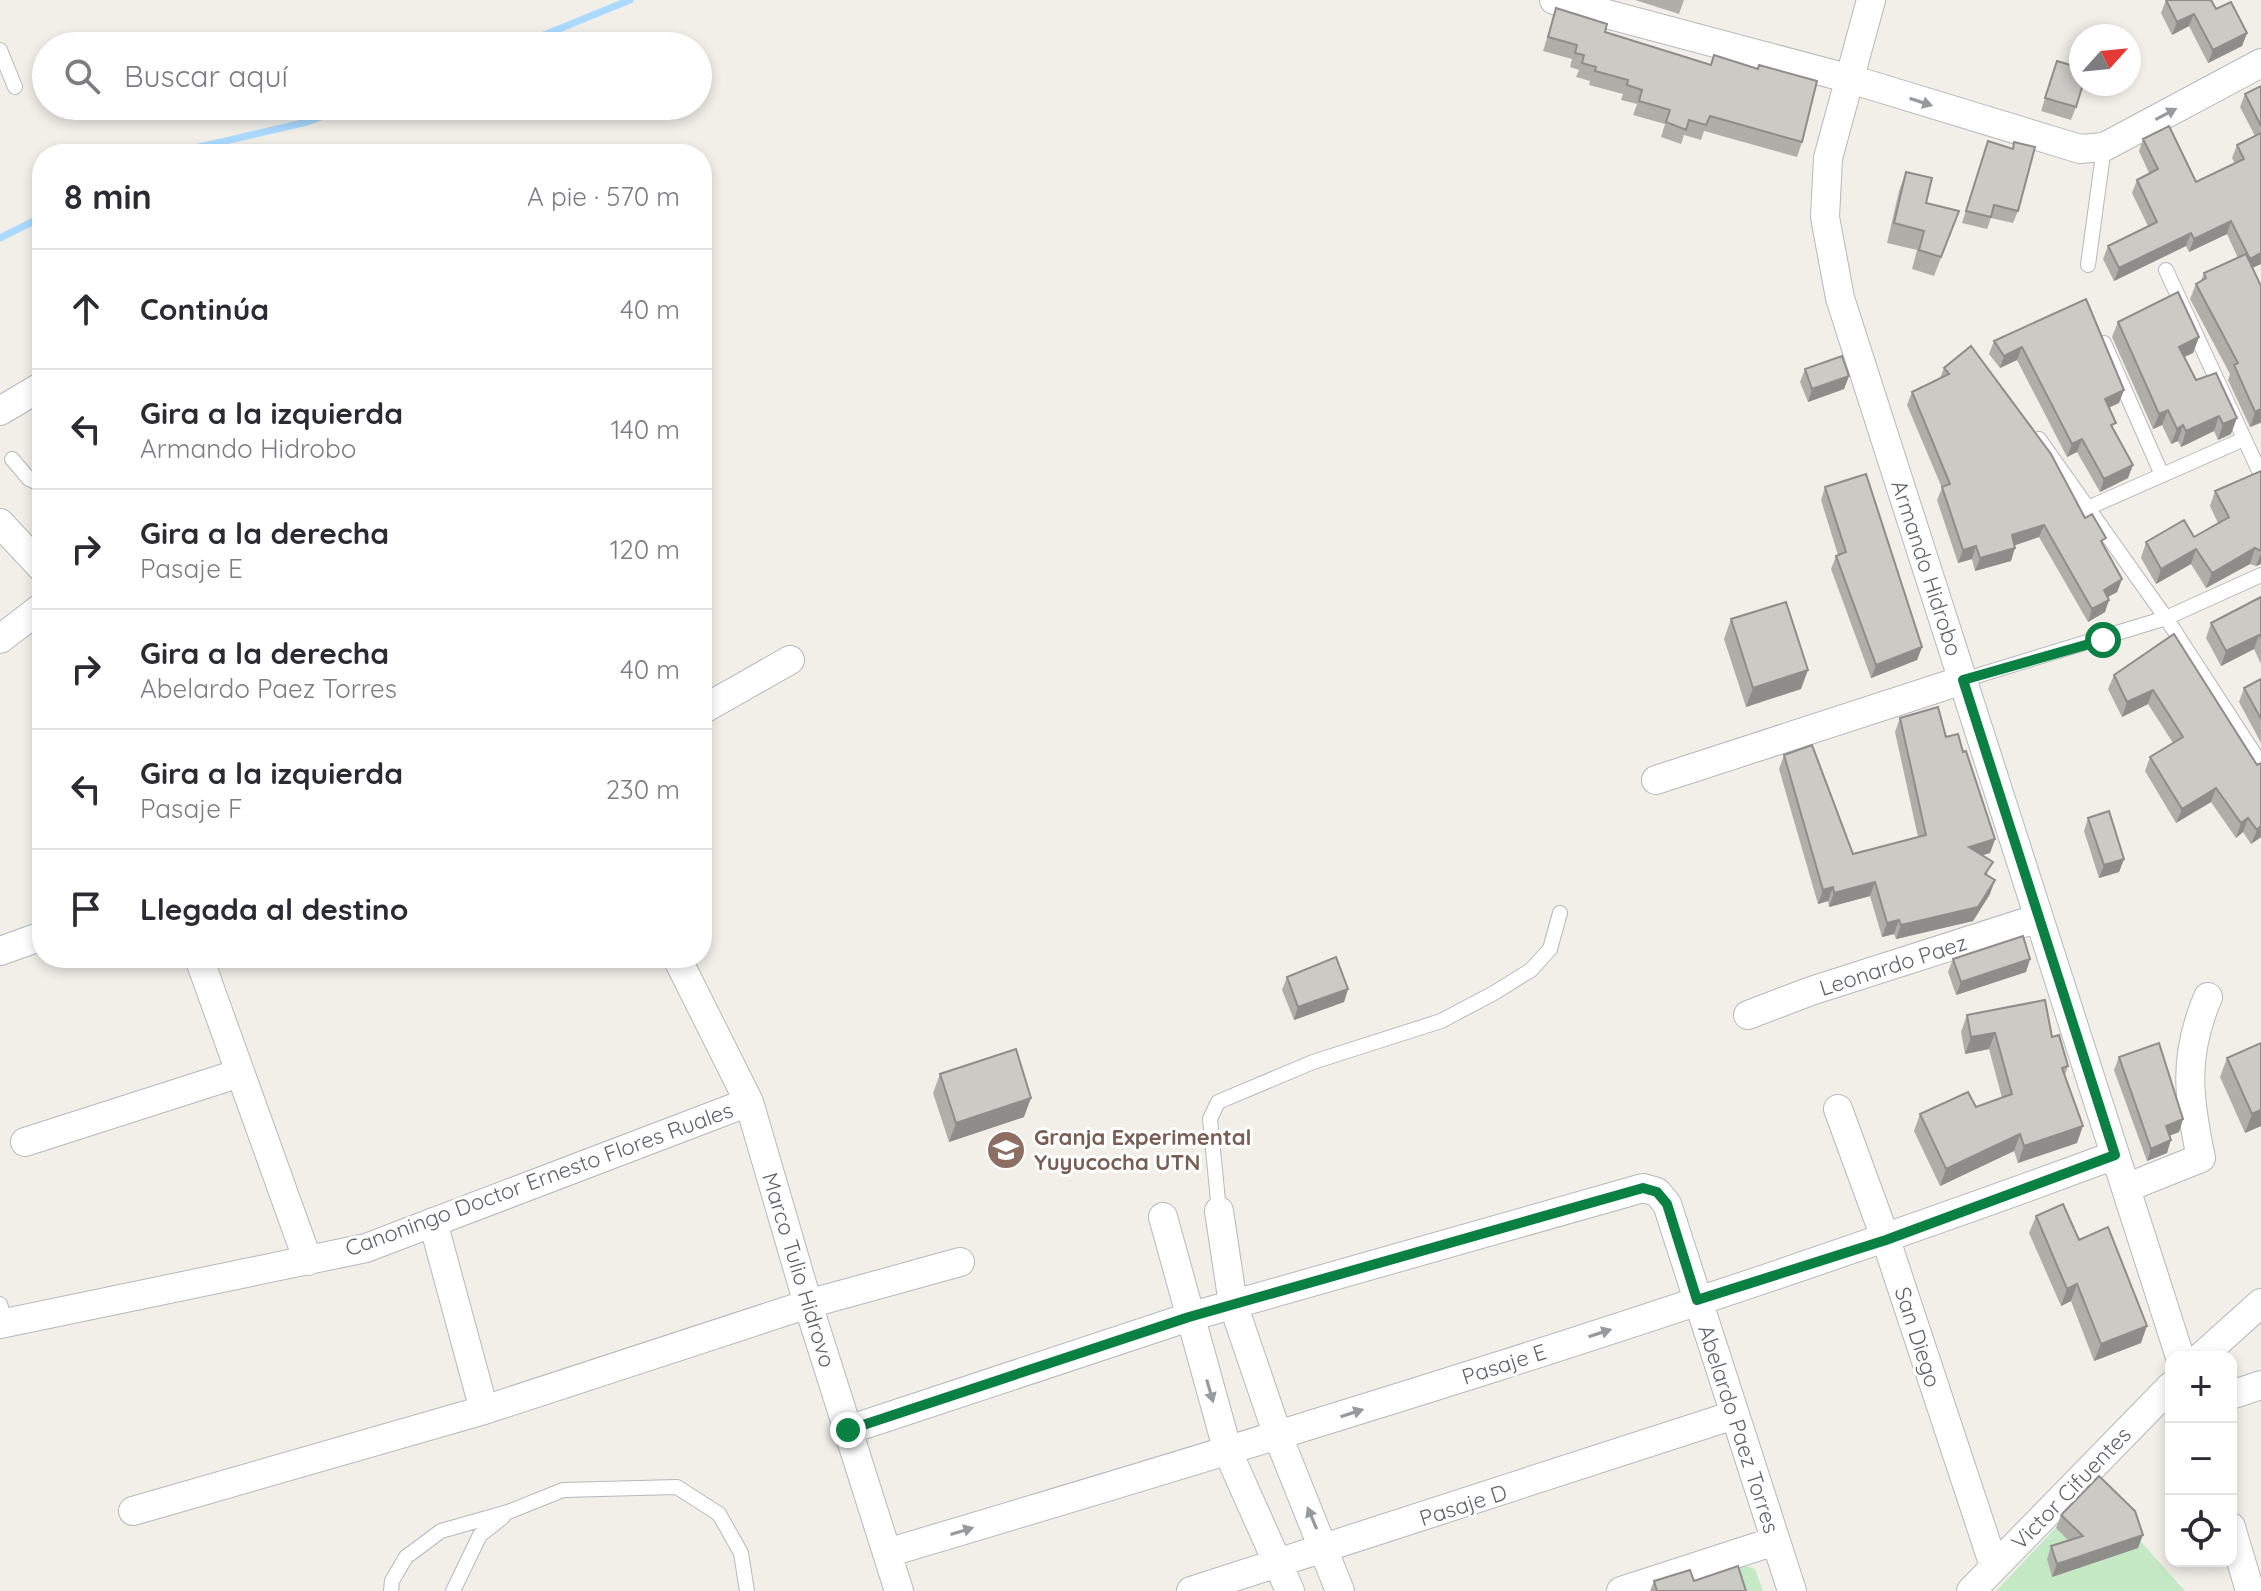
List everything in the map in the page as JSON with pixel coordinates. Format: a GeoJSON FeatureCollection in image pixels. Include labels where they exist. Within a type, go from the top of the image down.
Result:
{"type":"FeatureCollection","features":[{"type":"Feature","properties":{"kind":"street"},"geometry":{"type":"LineString","coordinates":[[1554,0],[1847,78],[2056,145],[2080,149],[2104,147],[2261,63]]}},
{"type":"Feature","properties":{"kind":"street","name":"Armando Hidrobo"},"geometry":{"type":"LineString","coordinates":[[1871,0],[1847,78],[1828,158],[1825,217],[1840,298],[2178,1351]]}},
{"type":"Feature","properties":{"kind":"street"},"geometry":{"type":"LineString","coordinates":[[0,411],[32,392]]}},
{"type":"Feature","properties":{"kind":"street"},"geometry":{"type":"LineString","coordinates":[[0,523],[32,557]]}},
{"type":"Feature","properties":{"kind":"street"},"geometry":{"type":"LineString","coordinates":[[0,639],[32,615]]}},
{"type":"Feature","properties":{"kind":"street"},"geometry":{"type":"LineString","coordinates":[[712,704],[790,660]]}},
{"type":"Feature","properties":{"kind":"street"},"geometry":{"type":"LineString","coordinates":[[1656,780],[1963,680]]}},
{"type":"Feature","properties":{"kind":"street","name":"Leonardo Paez"},"geometry":{"type":"LineString","coordinates":[[1748,1015],[1811,991],[2039,918]]}},
{"type":"Feature","properties":{"kind":"street"},"geometry":{"type":"LineString","coordinates":[[0,951],[32,940]]}},
{"type":"Feature","properties":{"kind":"street"},"geometry":{"type":"LineString","coordinates":[[203,968],[308,1261]]}},
{"type":"Feature","properties":{"kind":"street","name":"Marco Tulio Hidrovo"},"geometry":{"type":"LineString","coordinates":[[682,968],[749,1102],[808,1304],[899,1591]]}},
{"type":"Feature","properties":{"kind":"street"},"geometry":{"type":"LineString","coordinates":[[2126,1188],[2201,1158],[2190,1107],[2189,1077],[2191,1045],[2208,997]]}},
{"type":"Feature","properties":{"kind":"street"},"geometry":{"type":"LineString","coordinates":[[25,1142],[240,1073]]}},
{"type":"Feature","properties":{"kind":"street","name":"Canoningo Doctor Ernesto Flores Ruales"},"geometry":{"type":"LineString","coordinates":[[2,1317],[366,1248],[749,1102]]}},
{"type":"Feature","properties":{"kind":"street","name":"San Diego"},"geometry":{"type":"LineString","coordinates":[[1838,1109],[1886,1240],[1994,1566]]}},
{"type":"Feature","properties":{"kind":"street","name":"Pasaje E"},"geometry":{"type":"LineString","coordinates":[[887,1553],[1228,1452],[1886,1240],[2115,1155]]}},
{"type":"Feature","properties":{"kind":"street","name":"Abelardo Paez Torres"},"geometry":{"type":"LineString","coordinates":[[1233,1304],[1643,1188],[1657,1192],[1667,1204],[1792,1591]]}},
{"type":"Feature","properties":{"kind":"street"},"geometry":{"type":"LineString","coordinates":[[1219,1211],[1233,1304],[1278,1436],[1340,1591]]}},
{"type":"Feature","properties":{"kind":"street"},"geometry":{"type":"LineString","coordinates":[[1163,1217],[1228,1452],[1290,1591]]}},
{"type":"Feature","properties":{"kind":"street"},"geometry":{"type":"LineString","coordinates":[[433,1222],[484,1410]]}},
{"type":"Feature","properties":{"kind":"street"},"geometry":{"type":"LineString","coordinates":[[133,1511],[484,1410],[808,1304],[960,1262]]}},
{"type":"Feature","properties":{"kind":"street"},"geometry":{"type":"LineString","coordinates":[[2208,1351],[2261,1303]]}},
{"type":"Feature","properties":{"kind":"street"},"geometry":{"type":"LineString","coordinates":[[848,1430],[1233,1304]]}},
{"type":"Feature","properties":{"kind":"street"},"geometry":{"type":"LineString","coordinates":[[2237,1393],[2261,1385]]}},
{"type":"Feature","properties":{"kind":"street","name":"Victor Cifuentes"},"geometry":{"type":"LineString","coordinates":[[1971,1591],[2165,1392]]}},
{"type":"Feature","properties":{"kind":"street","name":"Pasaje D"},"geometry":{"type":"LineString","coordinates":[[1191,1591],[1326,1550],[1734,1415]]}},
{"type":"Feature","properties":{"kind":"street"},"geometry":{"type":"LineString","coordinates":[[1629,1590],[1775,1541]]}},
{"type":"Feature","properties":{"kind":"street"},"geometry":{"type":"LineString","coordinates":[[2237,1547],[2250,1591]]}},
{"type":"Feature","properties":{"kind":"lane"},"geometry":{"type":"LineString","coordinates":[[0,50],[15,87]]}},
{"type":"Feature","properties":{"kind":"lane"},"geometry":{"type":"LineString","coordinates":[[2088,265],[2104,147]]}},
{"type":"Feature","properties":{"kind":"lane"},"geometry":{"type":"LineString","coordinates":[[2166,270],[2261,475]]}},
{"type":"Feature","properties":{"kind":"lane"},"geometry":{"type":"LineString","coordinates":[[2097,327],[2162,475]]}},
{"type":"Feature","properties":{"kind":"lane"},"geometry":{"type":"LineString","coordinates":[[2028,424],[2090,507],[2261,764]]}},
{"type":"Feature","properties":{"kind":"lane"},"geometry":{"type":"LineString","coordinates":[[2090,507],[2244,439]]}},
{"type":"Feature","properties":{"kind":"lane"},"geometry":{"type":"LineString","coordinates":[[12,459],[32,480]]}},
{"type":"Feature","properties":{"kind":"lane"},"geometry":{"type":"LineString","coordinates":[[1963,680],[2103,640],[2166,618],[2261,575]]}},
{"type":"Feature","properties":{"kind":"lane"},"geometry":{"type":"LineString","coordinates":[[1219,1211],[1210,1119],[1218,1102],[1313,1062],[1441,1021],[1494,993],[1531,970],[1550,949],[1560,913]]}},
{"type":"Feature","properties":{"kind":"lane"},"geometry":{"type":"LineString","coordinates":[[391,1591],[392,1581],[406,1557],[441,1531],[508,1512],[563,1490],[677,1487],[719,1514],[741,1553],[747,1591]]}},
{"type":"Feature","properties":{"kind":"lane"},"geometry":{"type":"LineString","coordinates":[[453,1591],[480,1535],[508,1512]]}},
{"type":"Feature","properties":{"kind":"green space"},"geometry":{"type":"Polygon","coordinates":[[[2093,1488],[2185,1591],[1996,1591],[2093,1488]]]}},
{"type":"Feature","properties":{"kind":"green space"},"geometry":{"type":"Polygon","coordinates":[[[1743,1565],[1755,1569],[1763,1591],[1733,1591],[1726,1570],[1743,1565]]]}},
{"type":"Feature","properties":{"kind":"building"},"geometry":{"type":"Polygon","coordinates":[[[2166,0],[2211,0],[2216,9],[2231,2],[2247,33],[2213,50],[2194,14],[2177,22],[2166,0]]]}},
{"type":"Feature","properties":{"kind":"building"},"geometry":{"type":"Polygon","coordinates":[[[1556,8],[1607,24],[1605,32],[1711,65],[1714,55],[1758,69],[1759,65],[1817,81],[1802,142],[1710,116],[1706,125],[1689,120],[1686,130],[1666,122],[1670,110],[1639,101],[1642,90],[1627,85],[1628,80],[1595,71],[1596,67],[1582,63],[1584,55],[1575,53],[1577,45],[1548,37],[1556,8]]]}},
{"type":"Feature","properties":{"kind":"building"},"geometry":{"type":"Polygon","coordinates":[[[2057,61],[2069,64],[2069,96],[2079,96],[2076,107],[2045,98],[2057,61]]]}},
{"type":"Feature","properties":{"kind":"building"},"geometry":{"type":"Polygon","coordinates":[[[2261,86],[2261,126],[2245,94],[2261,86]]]}},
{"type":"Feature","properties":{"kind":"building"},"geometry":{"type":"Polygon","coordinates":[[[2169,126],[2196,182],[2244,159],[2237,145],[2261,133],[2261,253],[2250,259],[2231,221],[2194,239],[2191,233],[2119,268],[2108,246],[2157,222],[2137,180],[2158,169],[2143,139],[2169,126]]]}},
{"type":"Feature","properties":{"kind":"building"},"geometry":{"type":"Polygon","coordinates":[[[1988,141],[2013,149],[2014,142],[2035,147],[2018,211],[1994,205],[1991,217],[1966,211],[1988,141]]]}},
{"type":"Feature","properties":{"kind":"building"},"geometry":{"type":"Polygon","coordinates":[[[1906,172],[1932,178],[1926,203],[1959,211],[1941,257],[1919,250],[1924,231],[1894,223],[1906,172]]]}},
{"type":"Feature","properties":{"kind":"building"},"geometry":{"type":"Polygon","coordinates":[[[2246,254],[2261,286],[2261,409],[2255,412],[2234,365],[2238,363],[2196,284],[2206,278],[2204,273],[2246,254]]]}},
{"type":"Feature","properties":{"kind":"building"},"geometry":{"type":"Polygon","coordinates":[[[2178,292],[2199,337],[2179,347],[2196,380],[2216,373],[2237,418],[2223,424],[2219,416],[2186,431],[2183,425],[2177,429],[2168,410],[2159,414],[2118,322],[2178,292]]]}},
{"type":"Feature","properties":{"kind":"building"},"geometry":{"type":"Polygon","coordinates":[[[2086,299],[2124,390],[2105,399],[2116,423],[2111,425],[2133,465],[2104,479],[2082,439],[2072,444],[2022,347],[2004,356],[1994,341],[2086,299]]]}},
{"type":"Feature","properties":{"kind":"building"},"geometry":{"type":"Polygon","coordinates":[[[1971,346],[2051,454],[2085,518],[2092,514],[2106,538],[2101,541],[2122,579],[2104,590],[2109,600],[2092,609],[2044,525],[2012,535],[2015,548],[1980,558],[1976,546],[1963,550],[1942,487],[1950,484],[1912,392],[1949,374],[1944,368],[1971,346]]]}},
{"type":"Feature","properties":{"kind":"building"},"geometry":{"type":"Polygon","coordinates":[[[1842,356],[1849,376],[1812,389],[1805,369],[1842,356]]]}},
{"type":"Feature","properties":{"kind":"building"},"geometry":{"type":"Polygon","coordinates":[[[2261,471],[2261,551],[2255,548],[2212,573],[2196,549],[2161,569],[2146,542],[2184,520],[2194,537],[2229,517],[2215,491],[2261,471]]]}},
{"type":"Feature","properties":{"kind":"building"},"geometry":{"type":"Polygon","coordinates":[[[1866,474],[1922,647],[1876,665],[1836,556],[1846,552],[1825,487],[1866,474]]]}},
{"type":"Feature","properties":{"kind":"building"},"geometry":{"type":"Polygon","coordinates":[[[2261,597],[2261,638],[2259,635],[2226,651],[2211,623],[2261,597]]]}},
{"type":"Feature","properties":{"kind":"building"},"geometry":{"type":"Polygon","coordinates":[[[1786,602],[1808,670],[1753,688],[1731,619],[1786,602]]]}},
{"type":"Feature","properties":{"kind":"building"},"geometry":{"type":"Polygon","coordinates":[[[2174,634],[2257,765],[2261,763],[2261,826],[2257,830],[2248,818],[2241,823],[2216,788],[2182,809],[2150,757],[2183,737],[2153,690],[2127,702],[2114,675],[2174,634]]]}},
{"type":"Feature","properties":{"kind":"building"},"geometry":{"type":"Polygon","coordinates":[[[2261,679],[2261,719],[2244,688],[2261,679]]]}},
{"type":"Feature","properties":{"kind":"building"},"geometry":{"type":"Polygon","coordinates":[[[1938,707],[1946,737],[1958,734],[1963,752],[1966,751],[1995,839],[1969,847],[1993,862],[1985,874],[1995,880],[1978,907],[1901,925],[1899,920],[1887,923],[1875,882],[1834,893],[1833,887],[1823,890],[1784,755],[1812,745],[1853,854],[1926,835],[1900,718],[1938,707]]]}},
{"type":"Feature","properties":{"kind":"building"},"geometry":{"type":"Polygon","coordinates":[[[2109,811],[2124,859],[2104,865],[2088,818],[2109,811]]]}},
{"type":"Feature","properties":{"kind":"building"},"geometry":{"type":"Polygon","coordinates":[[[2023,936],[2030,959],[1961,982],[1953,959],[2023,936]]]}},
{"type":"Feature","properties":{"kind":"building"},"geometry":{"type":"Polygon","coordinates":[[[1336,957],[1348,989],[1298,1007],[1287,977],[1336,957]]]}},
{"type":"Feature","properties":{"kind":"building"},"geometry":{"type":"Polygon","coordinates":[[[2045,1000],[2052,1037],[2059,1035],[2068,1066],[2062,1068],[2083,1126],[2024,1146],[2020,1134],[1946,1169],[1920,1114],[1968,1092],[1976,1107],[2012,1094],[1995,1033],[1971,1037],[1967,1015],[2045,1000]]]}},
{"type":"Feature","properties":{"kind":"building"},"geometry":{"type":"Polygon","coordinates":[[[2159,1043],[2183,1119],[2166,1126],[2171,1140],[2151,1149],[2119,1057],[2159,1043]]]}},
{"type":"Feature","properties":{"kind":"building"},"geometry":{"type":"Polygon","coordinates":[[[2261,1043],[2261,1110],[2252,1114],[2227,1058],[2261,1043]]]}},
{"type":"Feature","properties":{"kind":"building"},"geometry":{"type":"Polygon","coordinates":[[[1016,1049],[1031,1098],[956,1123],[940,1074],[1016,1049]]]}},
{"type":"Feature","properties":{"kind":"building"},"geometry":{"type":"Polygon","coordinates":[[[2063,1204],[2079,1240],[2108,1227],[2147,1326],[2101,1344],[2077,1284],[2067,1289],[2036,1216],[2063,1204]]]}},
{"type":"Feature","properties":{"kind":"building"},"geometry":{"type":"Polygon","coordinates":[[[2099,1476],[2135,1511],[2143,1535],[2057,1564],[2051,1546],[2083,1536],[2061,1515],[2099,1476]]]}},
{"type":"Feature","properties":{"kind":"building"},"geometry":{"type":"Polygon","coordinates":[[[1738,1566],[1746,1591],[1657,1591],[1654,1581],[1690,1570],[1694,1581],[1738,1566]]]}},
{"type":"Feature","properties":{"kind":"waterway"},"geometry":{"type":"LineString","coordinates":[[551,32],[630,0]]}},
{"type":"Feature","properties":{"kind":"waterway"},"geometry":{"type":"LineString","coordinates":[[212,144],[312,120]]}},
{"type":"Feature","properties":{"kind":"waterway"},"geometry":{"type":"LineString","coordinates":[[0,238],[32,222]]}},
{"type":"Feature","properties":{"kind":"place","name":"Granja Experimental Yuyucocha UTN"},"geometry":{"type":"Point","coordinates":[1006,1150]}},
{"type":"Feature","properties":{"kind":"route"},"geometry":{"type":"LineString","coordinates":[[848,1430],[1189,1317],[1643,1188],[1657,1192],[1667,1204],[1697,1300],[1886,1240],[2115,1155],[1963,680],[2103,640]]}}]}
